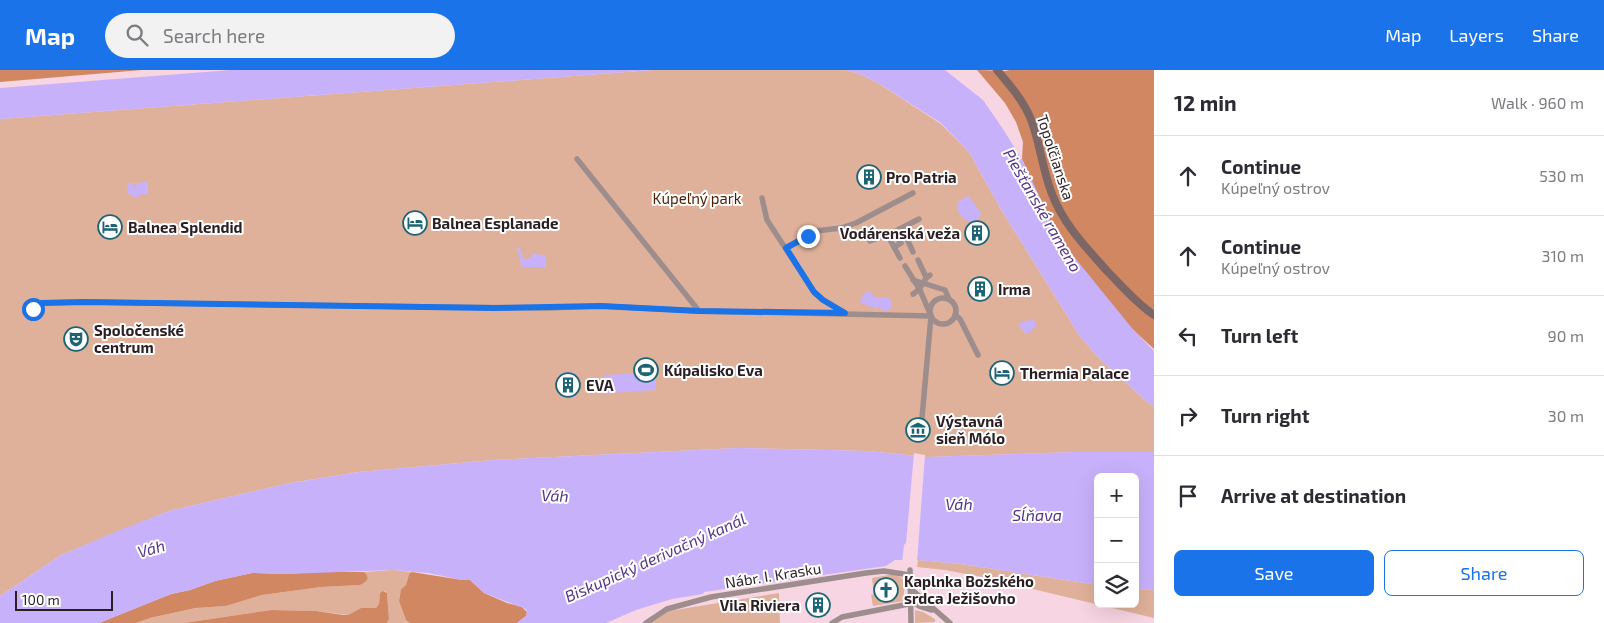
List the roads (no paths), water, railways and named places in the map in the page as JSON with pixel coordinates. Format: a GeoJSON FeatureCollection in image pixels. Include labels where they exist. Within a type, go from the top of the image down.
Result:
{"type":"FeatureCollection","features":[{"type":"Feature","properties":{"kind":"main road","name":"Topoľčianska"},"geometry":{"type":"LineString","coordinates":[[997,70],[1014,90],[1030,116],[1049,185],[1058,210],[1066,224],[1128,293],[1154,316]]}},
{"type":"Feature","properties":{"kind":"street"},"geometry":{"type":"LineString","coordinates":[[577,159],[699,311]]}},
{"type":"Feature","properties":{"kind":"street"},"geometry":{"type":"LineString","coordinates":[[786,248],[816,231],[841,228],[856,223],[913,193]]}},
{"type":"Feature","properties":{"kind":"street"},"geometry":{"type":"LineString","coordinates":[[762,198],[767,220],[814,292],[823,300],[845,313]]}},
{"type":"Feature","properties":{"kind":"street"},"geometry":{"type":"LineString","coordinates":[[870,241],[894,232],[918,218]]}},
{"type":"Feature","properties":{"kind":"street"},"geometry":{"type":"LineString","coordinates":[[902,228],[913,252]]}},
{"type":"Feature","properties":{"kind":"street"},"geometry":{"type":"LineString","coordinates":[[894,232],[900,243]]}},
{"type":"Feature","properties":{"kind":"street"},"geometry":{"type":"LineString","coordinates":[[887,234],[900,258]]}},
{"type":"Feature","properties":{"kind":"street"},"geometry":{"type":"LineString","coordinates":[[894,247],[907,239]]}},
{"type":"Feature","properties":{"kind":"street"},"geometry":{"type":"LineString","coordinates":[[905,266],[920,290],[931,316],[937,323],[950,322],[955,315],[954,304],[948,293],[927,278],[918,260]]}},
{"type":"Feature","properties":{"kind":"street"},"geometry":{"type":"LineString","coordinates":[[913,280],[927,278]]}},
{"type":"Feature","properties":{"kind":"street"},"geometry":{"type":"LineString","coordinates":[[913,294],[920,290],[927,278]]}},
{"type":"Feature","properties":{"kind":"street"},"geometry":{"type":"LineString","coordinates":[[922,415],[931,316],[930,308],[934,301],[948,293]]}},
{"type":"Feature","properties":{"kind":"street"},"geometry":{"type":"LineString","coordinates":[[33,309],[41,303],[84,302],[551,308],[601,306],[699,311],[931,316]]}},
{"type":"Feature","properties":{"kind":"street"},"geometry":{"type":"LineString","coordinates":[[955,315],[960,319],[978,355]]}},
{"type":"Feature","properties":{"kind":"street","name":"Nábr. I. Krasku"},"geometry":{"type":"LineString","coordinates":[[646,623],[667,609],[711,597],[866,572],[910,572],[910,588]]}},
{"type":"Feature","properties":{"kind":"street"},"geometry":{"type":"LineString","coordinates":[[910,588],[950,623]]}},
{"type":"Feature","properties":{"kind":"street"},"geometry":{"type":"LineString","coordinates":[[910,588],[912,603],[911,623]]}},
{"type":"Feature","properties":{"kind":"street"},"geometry":{"type":"LineString","coordinates":[[912,603],[918,595]]}},
{"type":"Feature","properties":{"kind":"street"},"geometry":{"type":"LineString","coordinates":[[832,623],[842,617],[912,603],[934,610]]}},
{"type":"Feature","properties":{"kind":"water"},"geometry":{"type":"Polygon","coordinates":[[[231,70],[653,70],[0,119],[0,88],[231,70]]]}},
{"type":"Feature","properties":{"kind":"water","name":"Piešťanské rameno"},"geometry":{"type":"Polygon","coordinates":[[[847,70],[945,70],[983,100],[1024,163],[1058,237],[1131,327],[1154,351],[1154,406],[1147,402],[1097,356],[1079,335],[999,206],[969,152],[941,123],[878,83],[847,70]]]}},
{"type":"Feature","properties":{"kind":"water"},"geometry":{"type":"Polygon","coordinates":[[[147,182],[148,194],[138,195],[137,198],[134,198],[133,195],[128,194],[127,183],[133,183],[135,190],[136,183],[147,182]]]}},
{"type":"Feature","properties":{"kind":"water"},"geometry":{"type":"Polygon","coordinates":[[[968,196],[981,213],[979,218],[971,223],[962,217],[958,211],[959,201],[968,196]]]}},
{"type":"Feature","properties":{"kind":"water"},"geometry":{"type":"Polygon","coordinates":[[[517,248],[520,248],[524,259],[531,258],[532,254],[545,255],[546,267],[521,267],[517,248]]]}},
{"type":"Feature","properties":{"kind":"water"},"geometry":{"type":"Polygon","coordinates":[[[870,291],[874,297],[889,298],[892,303],[891,308],[887,311],[881,310],[880,306],[875,309],[861,303],[860,301],[864,294],[870,291]]]}},
{"type":"Feature","properties":{"kind":"water"},"geometry":{"type":"Polygon","coordinates":[[[1030,320],[1036,321],[1035,327],[1029,333],[1025,333],[1019,323],[1030,320]]]}},
{"type":"Feature","properties":{"kind":"water"},"geometry":{"type":"Polygon","coordinates":[[[574,372],[576,397],[562,398],[560,373],[574,372]]]}},
{"type":"Feature","properties":{"kind":"water"},"geometry":{"type":"Polygon","coordinates":[[[655,372],[656,390],[609,393],[607,395],[604,393],[603,376],[606,376],[605,374],[655,372]]]}},
{"type":"Feature","properties":{"kind":"water"},"geometry":{"type":"Polygon","coordinates":[[[738,448],[868,451],[927,457],[1076,452],[1154,452],[1154,590],[1139,589],[1139,473],[1094,473],[1094,584],[961,564],[895,560],[886,566],[704,592],[703,594],[672,599],[636,610],[606,623],[517,623],[526,616],[526,609],[484,593],[470,580],[428,573],[393,570],[287,574],[252,573],[215,581],[190,590],[171,594],[99,623],[0,623],[0,596],[61,555],[169,511],[290,483],[359,472],[493,460],[738,448]]]}},
{"type":"Feature","properties":{"kind":"place","name":"Pro Patria"},"geometry":{"type":"Point","coordinates":[869,177]}},
{"type":"Feature","properties":{"kind":"place","name":"Balnea Esplanade"},"geometry":{"type":"Point","coordinates":[415,223]}},
{"type":"Feature","properties":{"kind":"place","name":"Balnea Splendid"},"geometry":{"type":"Point","coordinates":[110,227]}},
{"type":"Feature","properties":{"kind":"place","name":"Vodárenská veža"},"geometry":{"type":"Point","coordinates":[977,233]}},
{"type":"Feature","properties":{"kind":"place","name":"Irma"},"geometry":{"type":"Point","coordinates":[980,289]}},
{"type":"Feature","properties":{"kind":"place","name":"Spoločenské centrum"},"geometry":{"type":"Point","coordinates":[76,339]}},
{"type":"Feature","properties":{"kind":"place","name":"Kúpalisko Eva"},"geometry":{"type":"Point","coordinates":[646,370]}},
{"type":"Feature","properties":{"kind":"place","name":"Thermia Palace"},"geometry":{"type":"Point","coordinates":[1002,373]}},
{"type":"Feature","properties":{"kind":"place","name":"EVA"},"geometry":{"type":"Point","coordinates":[568,385]}},
{"type":"Feature","properties":{"kind":"place","name":"Výstavná sieň Mólo"},"geometry":{"type":"Point","coordinates":[918,430]}},
{"type":"Feature","properties":{"kind":"place","name":"Kaplnka Božského srdca Ježišovho"},"geometry":{"type":"Point","coordinates":[886,590]}},
{"type":"Feature","properties":{"kind":"place","name":"Vila Riviera"},"geometry":{"type":"Point","coordinates":[818,605]}},
{"type":"Feature","properties":{"kind":"park label","name":"Kúpeľný park"},"geometry":{"type":"Point","coordinates":[697,198]}},
{"type":"Feature","properties":{"kind":"water label","name":"Váh"},"geometry":{"type":"Point","coordinates":[555,495]}},
{"type":"Feature","properties":{"kind":"water label","name":"Váh"},"geometry":{"type":"Point","coordinates":[959,503]}},
{"type":"Feature","properties":{"kind":"water label","name":"Sĺňava"},"geometry":{"type":"Point","coordinates":[1037,514]}},
{"type":"Feature","properties":{"kind":"water label","name":"Váh"},"geometry":{"type":"Point","coordinates":[151,548]}},
{"type":"Feature","properties":{"kind":"water label","name":"Biskupický derivačný kanál"},"geometry":{"type":"Point","coordinates":[655,557]}}]}
